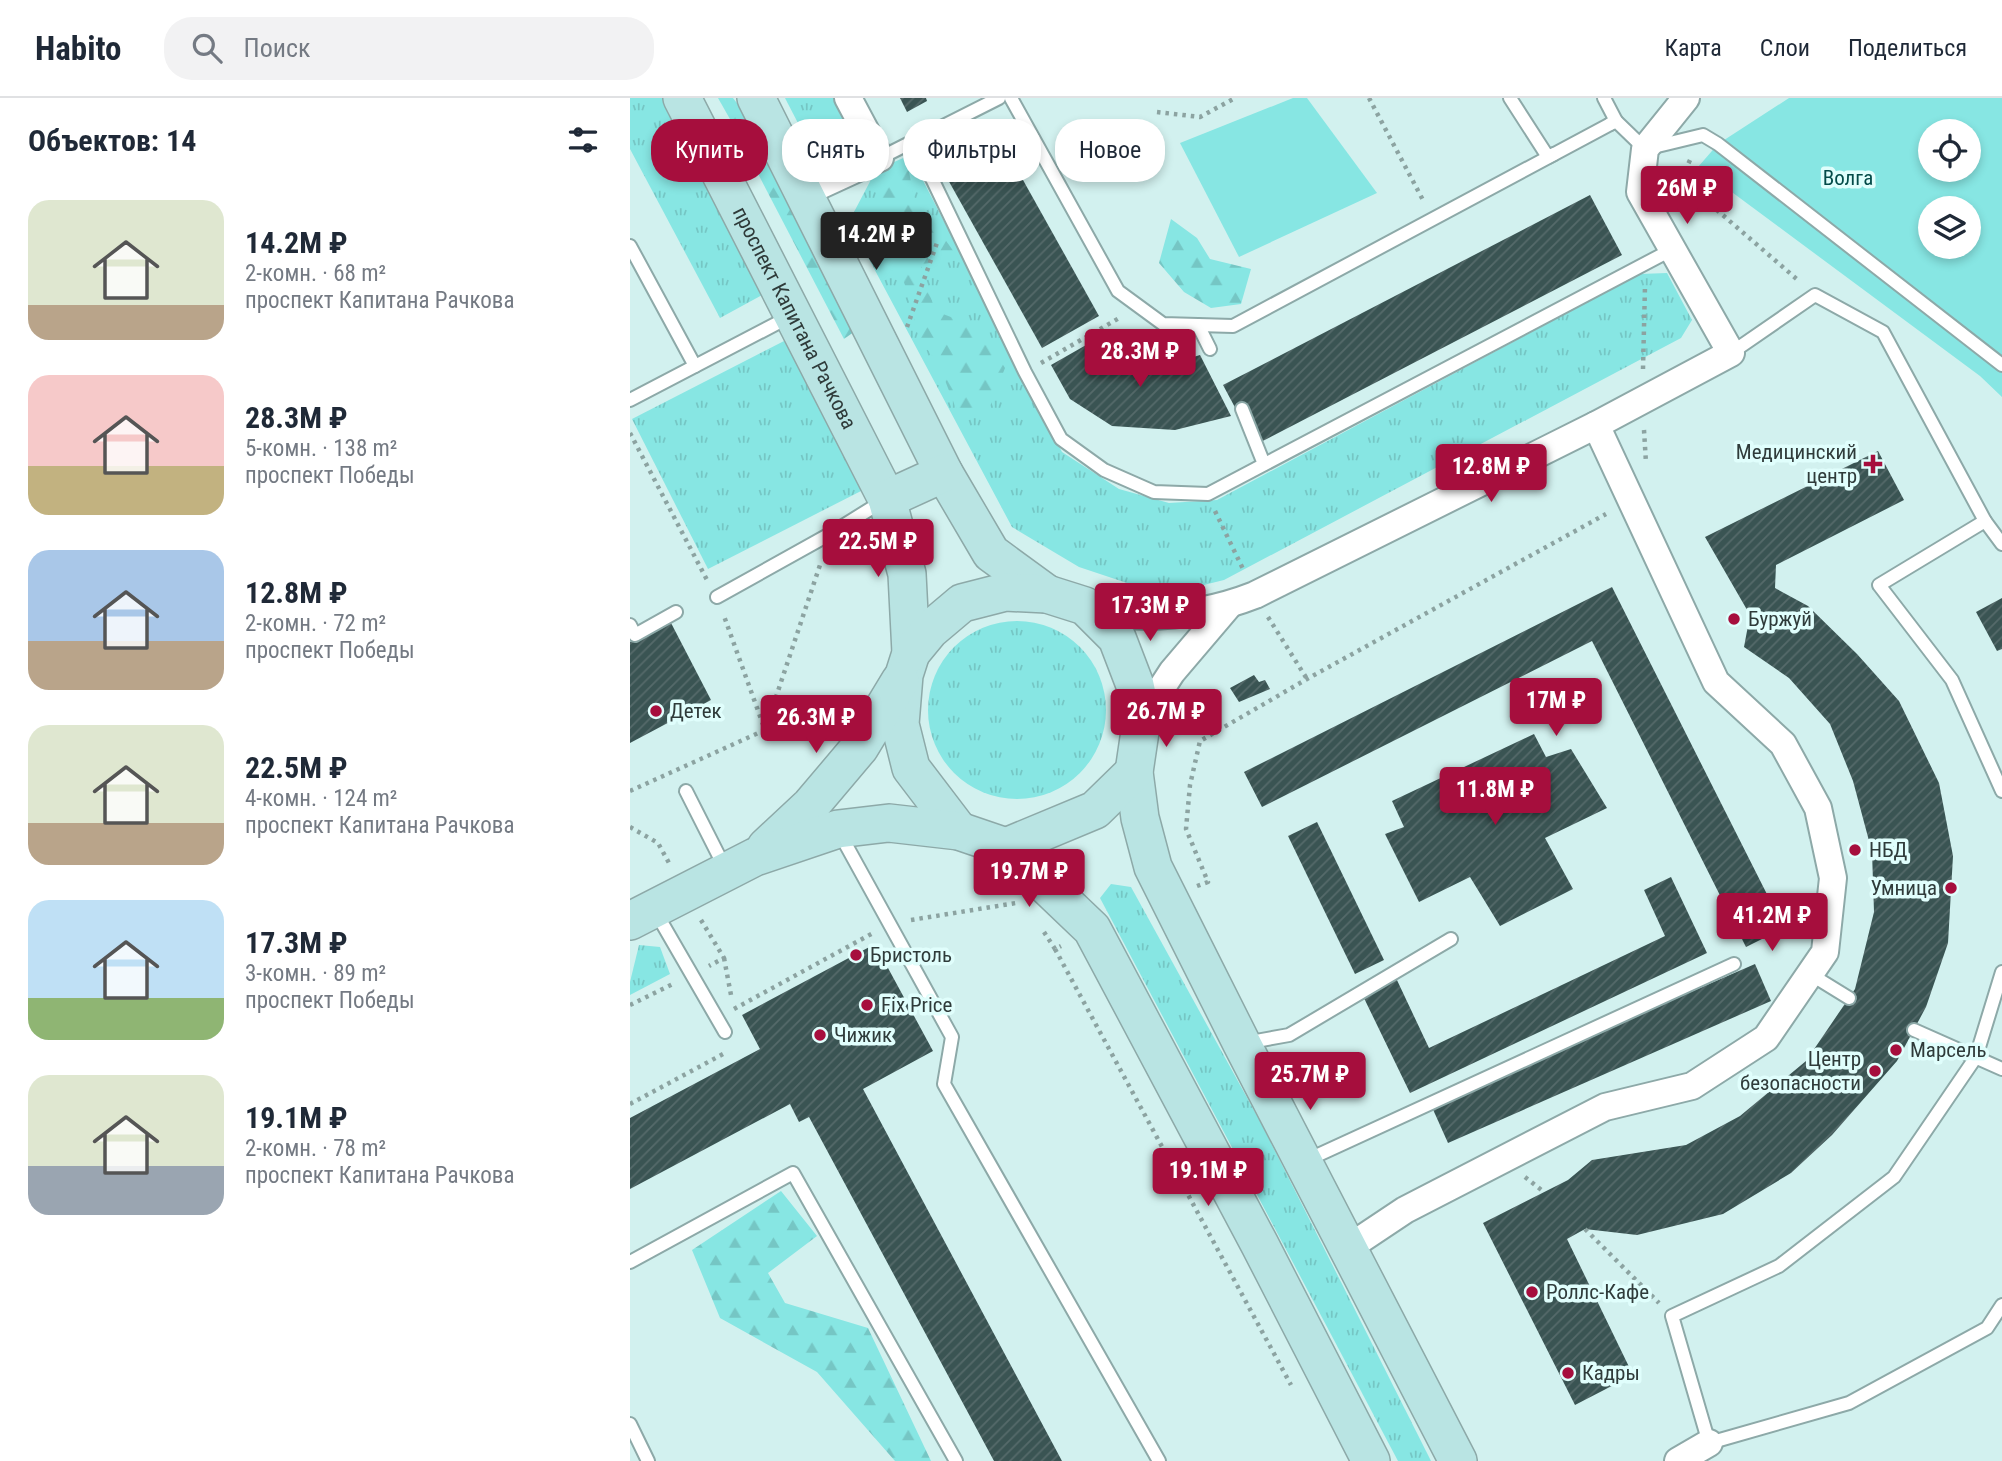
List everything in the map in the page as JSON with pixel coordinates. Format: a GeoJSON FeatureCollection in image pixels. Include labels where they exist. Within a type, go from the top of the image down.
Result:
{"type":"FeatureCollection","features":[{"type":"Feature","properties":{"kind":"street","name":"проспект Капитана Рачкова"},"geometry":{"type":"LineString","coordinates":[[682,98],[887,499],[907,574],[908,664]]}},
{"type":"Feature","properties":{"kind":"street"},"geometry":{"type":"LineString","coordinates":[[756,98],[944,473],[991,553],[1047,594]]}},
{"type":"Feature","properties":{"kind":"street"},"geometry":{"type":"LineString","coordinates":[[848,98],[859,119]]}},
{"type":"Feature","properties":{"kind":"street"},"geometry":{"type":"LineString","coordinates":[[741,864],[811,806],[860,747],[930,629],[962,603],[1005,592],[1047,594],[1123,615],[1179,614],[1229,605],[1255,595],[1596,425],[1731,352],[1640,192],[1645,149],[1686,98]]}},
{"type":"Feature","properties":{"kind":"street"},"geometry":{"type":"LineString","coordinates":[[804,193],[828,182]]}},
{"type":"Feature","properties":{"kind":"street"},"geometry":{"type":"LineString","coordinates":[[1348,1248],[1405,1210],[1605,1107],[1692,1086],[1766,1038],[1825,952],[1833,878],[1818,808],[1783,744],[1716,682],[1596,425]]}},
{"type":"Feature","properties":{"kind":"street"},"geometry":{"type":"LineString","coordinates":[[887,499],[944,473]]}},
{"type":"Feature","properties":{"kind":"street"},"geometry":{"type":"LineString","coordinates":[[1142,719],[1172,672],[1229,605]]}},
{"type":"Feature","properties":{"kind":"street"},"geometry":{"type":"LineString","coordinates":[[1085,606],[1117,638],[1135,685],[1142,719],[1134,772],[1140,818],[1153,867],[1241,1044],[1458,1461]]}},
{"type":"Feature","properties":{"kind":"street"},"geometry":{"type":"LineString","coordinates":[[908,664],[900,724],[911,768],[959,831]]}},
{"type":"Feature","properties":{"kind":"street"},"geometry":{"type":"LineString","coordinates":[[1006,847],[1095,810],[1134,772]]}},
{"type":"Feature","properties":{"kind":"street"},"geometry":{"type":"LineString","coordinates":[[642,915],[741,864],[838,829],[889,824],[959,831],[1006,847],[1092,929],[1371,1461]]}},
{"type":"Feature","properties":{"kind":"street"},"geometry":{"type":"LineString","coordinates":[[1678,1461],[1709,1443]]}},
{"type":"Feature","properties":{"kind":"lane"},"geometry":{"type":"LineString","coordinates":[[889,153],[999,98]]}},
{"type":"Feature","properties":{"kind":"lane"},"geometry":{"type":"LineString","coordinates":[[1011,98],[1118,291],[1163,324],[1233,326],[1616,121]]}},
{"type":"Feature","properties":{"kind":"lane"},"geometry":{"type":"LineString","coordinates":[[1510,98],[1548,157]]}},
{"type":"Feature","properties":{"kind":"lane"},"geometry":{"type":"LineString","coordinates":[[1604,98],[1616,121],[1645,149],[1703,135],[1718,144],[2000,359]]}},
{"type":"Feature","properties":{"kind":"lane"},"geometry":{"type":"LineString","coordinates":[[934,182],[1025,372],[1061,439],[1104,470],[1154,492],[1208,494],[1673,249]]}},
{"type":"Feature","properties":{"kind":"lane"},"geometry":{"type":"LineString","coordinates":[[630,246],[695,366]]}},
{"type":"Feature","properties":{"kind":"lane"},"geometry":{"type":"LineString","coordinates":[[1731,352],[1815,295],[1883,332],[1985,521],[2002,544]]}},
{"type":"Feature","properties":{"kind":"lane"},"geometry":{"type":"LineString","coordinates":[[630,400],[793,315]]}},
{"type":"Feature","properties":{"kind":"lane"},"geometry":{"type":"LineString","coordinates":[[1198,325],[1210,349]]}},
{"type":"Feature","properties":{"kind":"lane"},"geometry":{"type":"LineString","coordinates":[[1242,409],[1264,464]]}},
{"type":"Feature","properties":{"kind":"lane"},"geometry":{"type":"LineString","coordinates":[[717,597],[887,499]]}},
{"type":"Feature","properties":{"kind":"lane"},"geometry":{"type":"LineString","coordinates":[[1985,521],[1879,585],[1952,680],[2002,791]]}},
{"type":"Feature","properties":{"kind":"lane"},"geometry":{"type":"LineString","coordinates":[[630,625],[635,635],[676,612]]}},
{"type":"Feature","properties":{"kind":"lane"},"geometry":{"type":"LineString","coordinates":[[686,790],[741,864]]}},
{"type":"Feature","properties":{"kind":"lane"},"geometry":{"type":"LineString","coordinates":[[838,829],[952,1037],[944,1084],[1159,1461]]}},
{"type":"Feature","properties":{"kind":"lane"},"geometry":{"type":"LineString","coordinates":[[642,915],[725,1032]]}},
{"type":"Feature","properties":{"kind":"lane"},"geometry":{"type":"LineString","coordinates":[[1241,1044],[1289,1035],[1451,939]]}},
{"type":"Feature","properties":{"kind":"lane"},"geometry":{"type":"LineString","coordinates":[[1303,1162],[1734,964]]}},
{"type":"Feature","properties":{"kind":"lane"},"geometry":{"type":"LineString","coordinates":[[2002,972],[1976,1057],[1894,1177],[1779,1266],[1672,1316],[1709,1443],[1849,1403],[1987,1328],[2002,1305]]}},
{"type":"Feature","properties":{"kind":"lane"},"geometry":{"type":"LineString","coordinates":[[1810,974],[1849,998]]}},
{"type":"Feature","properties":{"kind":"lane"},"geometry":{"type":"LineString","coordinates":[[1914,1030],[2002,1069]]}},
{"type":"Feature","properties":{"kind":"lane"},"geometry":{"type":"LineString","coordinates":[[630,1262],[793,1173],[956,1461]]}},
{"type":"Feature","properties":{"kind":"lane"},"geometry":{"type":"LineString","coordinates":[[630,1424],[648,1461]]}},
{"type":"Feature","properties":{"kind":"path"},"geometry":{"type":"LineString","coordinates":[[1157,112],[1199,117],[1235,98]]}},
{"type":"Feature","properties":{"kind":"path"},"geometry":{"type":"LineString","coordinates":[[1369,98],[1434,220]]}},
{"type":"Feature","properties":{"kind":"path"},"geometry":{"type":"LineString","coordinates":[[1703,135],[1681,179],[1815,295]]}},
{"type":"Feature","properties":{"kind":"path"},"geometry":{"type":"LineString","coordinates":[[1186,829],[1190,785],[1200,740],[1631,498],[1647,485],[1642,400],[1646,263]]}},
{"type":"Feature","properties":{"kind":"path"},"geometry":{"type":"LineString","coordinates":[[1025,372],[1138,307]]}},
{"type":"Feature","properties":{"kind":"path"},"geometry":{"type":"LineString","coordinates":[[630,433],[717,597],[765,730],[630,791]]}},
{"type":"Feature","properties":{"kind":"path"},"geometry":{"type":"LineString","coordinates":[[1055,949],[1295,1392]]}},
{"type":"Feature","properties":{"kind":"path"},"geometry":{"type":"LineString","coordinates":[[724,958],[733,1010]]}},
{"type":"Feature","properties":{"kind":"path"},"geometry":{"type":"LineString","coordinates":[[1586,1229],[1672,1316]]}},
{"type":"Feature","properties":{"kind":"green space"},"geometry":{"type":"Polygon","coordinates":[[[630,98],[665,98],[676,119],[651,119],[651,182],[707,182],[764,294],[720,318],[630,149],[630,98]]]}},
{"type":"Feature","properties":{"kind":"green space"},"geometry":{"type":"Polygon","coordinates":[[[718,98],[733,98],[749,119],[730,119],[718,98]]]}},
{"type":"Feature","properties":{"kind":"green space"},"geometry":{"type":"Polygon","coordinates":[[[785,98],[836,98],[847,119],[796,119],[785,98]]]}},
{"type":"Feature","properties":{"kind":"green space"},"geometry":{"type":"Polygon","coordinates":[[[1293,98],[1307,98],[1377,193],[1239,257],[1180,143],[1293,98]]]}},
{"type":"Feature","properties":{"kind":"green space","name":"Волга"},"geometry":{"type":"Polygon","coordinates":[[[1789,98],[2002,98],[2002,397],[1980,376],[1698,167],[1718,144],[1789,98]]]}},
{"type":"Feature","properties":{"kind":"green space"},"geometry":{"type":"Polygon","coordinates":[[[903,158],[903,182],[924,182],[1062,452],[1119,489],[1169,503],[1217,500],[1640,274],[1667,273],[1692,320],[1681,338],[1224,580],[1163,595],[1079,567],[1012,527],[854,231],[854,212],[870,182],[889,182],[889,164],[903,158]]]}},
{"type":"Feature","properties":{"kind":"green space"},"geometry":{"type":"Polygon","coordinates":[[[768,160],[858,329],[844,339],[762,182],[768,182],[768,160]]]}},
{"type":"Feature","properties":{"kind":"green space"},"geometry":{"type":"Polygon","coordinates":[[[903,163],[903,182],[911,182],[914,197],[960,260],[921,264],[935,311],[980,328],[1005,368],[989,409],[963,416],[955,406],[939,365],[919,338],[905,285],[880,224],[884,182],[889,182],[889,166],[903,163]]]}},
{"type":"Feature","properties":{"kind":"green space"},"geometry":{"type":"Polygon","coordinates":[[[1171,219],[1197,238],[1210,259],[1251,269],[1241,304],[1211,308],[1184,292],[1159,263],[1171,219]]]}},
{"type":"Feature","properties":{"kind":"green space"},"geometry":{"type":"Polygon","coordinates":[[[786,340],[863,490],[708,569],[632,419],[786,340]]]}},
{"type":"Feature","properties":{"kind":"green space"},"geometry":{"type":"Polygon","coordinates":[[[1017,621],[1051,628],[1080,647],[1099,676],[1106,710],[1099,744],[1080,773],[1051,792],[1017,799],[983,792],[954,773],[935,744],[928,710],[935,676],[954,647],[983,628],[1017,621]]]}},
{"type":"Feature","properties":{"kind":"green space"},"geometry":{"type":"Polygon","coordinates":[[[1111,884],[1131,887],[1261,1123],[1431,1461],[1398,1461],[1100,898],[1111,884]]]}},
{"type":"Feature","properties":{"kind":"green space"},"geometry":{"type":"Polygon","coordinates":[[[639,945],[660,947],[670,974],[630,995],[630,982],[639,945]]]}},
{"type":"Feature","properties":{"kind":"green space"},"geometry":{"type":"Polygon","coordinates":[[[781,1191],[817,1236],[768,1273],[785,1303],[868,1328],[931,1461],[895,1461],[817,1372],[720,1318],[692,1250],[781,1191]]]}},
{"type":"Feature","properties":{"kind":"building"},"geometry":{"type":"Polygon","coordinates":[[[900,98],[926,98],[927,101],[907,112],[900,98]]]}},
{"type":"Feature","properties":{"kind":"building"},"geometry":{"type":"Polygon","coordinates":[[[949,182],[1024,182],[1099,316],[1042,348],[949,182]]]}},
{"type":"Feature","properties":{"kind":"building"},"geometry":{"type":"Polygon","coordinates":[[[1590,195],[1622,255],[1255,445],[1223,385],[1590,195]]]}},
{"type":"Feature","properties":{"kind":"building"},"geometry":{"type":"Polygon","coordinates":[[[1109,332],[1123,355],[1157,368],[1200,355],[1231,416],[1175,430],[1112,426],[1070,399],[1051,365],[1109,332]]]}},
{"type":"Feature","properties":{"kind":"building"},"geometry":{"type":"Polygon","coordinates":[[[1878,451],[1904,500],[1776,565],[1775,588],[1808,606],[1857,654],[1899,701],[1939,783],[1953,856],[1948,943],[1926,1007],[1897,1061],[1832,1135],[1791,1173],[1723,1214],[1637,1235],[1585,1229],[1567,1239],[1633,1375],[1575,1405],[1483,1223],[1568,1180],[1592,1160],[1686,1145],[1740,1116],[1806,1061],[1855,989],[1874,912],[1872,852],[1853,781],[1830,724],[1789,678],[1744,647],[1750,615],[1705,537],[1878,451]]]}},
{"type":"Feature","properties":{"kind":"building"},"geometry":{"type":"Polygon","coordinates":[[[1612,587],[1784,928],[1746,947],[1592,641],[1262,807],[1244,772],[1612,587]]]}},
{"type":"Feature","properties":{"kind":"building"},"geometry":{"type":"Polygon","coordinates":[[[2002,598],[2002,649],[1997,651],[1976,612],[2002,598]]]}},
{"type":"Feature","properties":{"kind":"building"},"geometry":{"type":"Polygon","coordinates":[[[670,621],[711,700],[630,743],[630,642],[670,621]]]}},
{"type":"Feature","properties":{"kind":"building"},"geometry":{"type":"Polygon","coordinates":[[[1254,675],[1259,682],[1265,680],[1270,689],[1239,702],[1230,688],[1254,675]]]}},
{"type":"Feature","properties":{"kind":"building"},"geometry":{"type":"Polygon","coordinates":[[[1534,734],[1546,757],[1571,749],[1607,808],[1545,838],[1573,889],[1500,926],[1470,877],[1419,902],[1385,834],[1404,827],[1392,801],[1534,734]]]}},
{"type":"Feature","properties":{"kind":"building"},"geometry":{"type":"Polygon","coordinates":[[[1317,822],[1384,960],[1355,974],[1288,836],[1317,822]]]}},
{"type":"Feature","properties":{"kind":"building"},"geometry":{"type":"Polygon","coordinates":[[[1671,877],[1707,953],[1410,1093],[1362,994],[1396,978],[1429,1048],[1665,936],[1644,890],[1671,877]]]}},
{"type":"Feature","properties":{"kind":"building"},"geometry":{"type":"Polygon","coordinates":[[[875,944],[933,1051],[863,1089],[1062,1461],[994,1461],[809,1117],[799,1122],[790,1104],[630,1189],[630,1118],[760,1049],[742,1015],[875,944]]]}},
{"type":"Feature","properties":{"kind":"building"},"geometry":{"type":"Polygon","coordinates":[[[1755,964],[1771,1001],[1448,1143],[1431,1105],[1755,964]]]}},
{"type":"Feature","properties":{"kind":"place","name":"Медицинский центр"},"geometry":{"type":"Point","coordinates":[1873,464]}},
{"type":"Feature","properties":{"kind":"place","name":"Буржуй"},"geometry":{"type":"Point","coordinates":[1734,619]}},
{"type":"Feature","properties":{"kind":"place","name":"Детек"},"geometry":{"type":"Point","coordinates":[656,711]}},
{"type":"Feature","properties":{"kind":"place","name":"НБД"},"geometry":{"type":"Point","coordinates":[1855,850]}},
{"type":"Feature","properties":{"kind":"place","name":"Умница"},"geometry":{"type":"Point","coordinates":[1951,888]}},
{"type":"Feature","properties":{"kind":"place","name":"Бристоль"},"geometry":{"type":"Point","coordinates":[856,955]}},
{"type":"Feature","properties":{"kind":"place","name":"Fix Price"},"geometry":{"type":"Point","coordinates":[867,1005]}},
{"type":"Feature","properties":{"kind":"place","name":"Чижик"},"geometry":{"type":"Point","coordinates":[820,1035]}},
{"type":"Feature","properties":{"kind":"place","name":"Марсель"},"geometry":{"type":"Point","coordinates":[1896,1050]}},
{"type":"Feature","properties":{"kind":"place","name":"Центр безопасности"},"geometry":{"type":"Point","coordinates":[1875,1071]}},
{"type":"Feature","properties":{"kind":"place","name":"Роллс-Кафе"},"geometry":{"type":"Point","coordinates":[1532,1292]}},
{"type":"Feature","properties":{"kind":"place","name":"Кадры"},"geometry":{"type":"Point","coordinates":[1568,1373]}}]}
